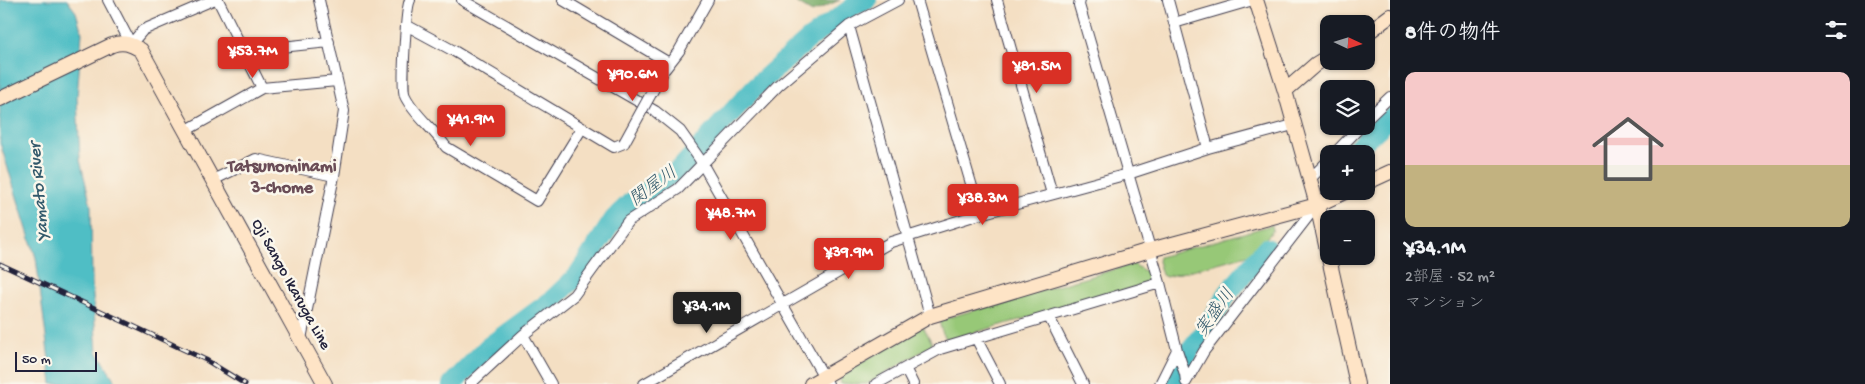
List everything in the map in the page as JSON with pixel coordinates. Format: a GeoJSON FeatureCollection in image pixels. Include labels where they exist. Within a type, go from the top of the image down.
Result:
{"type":"FeatureCollection","features":[{"type":"Feature","properties":{"kind":"street"},"geometry":{"type":"LineString","coordinates":[[108,0],[131,44]]}},
{"type":"Feature","properties":{"kind":"street"},"geometry":{"type":"LineString","coordinates":[[131,44],[143,30],[213,0]]}},
{"type":"Feature","properties":{"kind":"street"},"geometry":{"type":"LineString","coordinates":[[218,0],[262,88]]}},
{"type":"Feature","properties":{"kind":"street"},"geometry":{"type":"LineString","coordinates":[[301,339],[334,176],[344,111],[319,0]]}},
{"type":"Feature","properties":{"kind":"street"},"geometry":{"type":"LineString","coordinates":[[410,0],[408,3],[406,25],[403,94],[446,147],[538,201],[582,128]]}},
{"type":"Feature","properties":{"kind":"street"},"geometry":{"type":"LineString","coordinates":[[462,0],[655,111],[680,131],[692,147],[826,380]]}},
{"type":"Feature","properties":{"kind":"street"},"geometry":{"type":"LineString","coordinates":[[563,0],[666,68]]}},
{"type":"Feature","properties":{"kind":"street"},"geometry":{"type":"LineString","coordinates":[[406,25],[454,51],[614,147],[624,144],[666,68],[679,51],[708,0]]}},
{"type":"Feature","properties":{"kind":"street"},"geometry":{"type":"LineString","coordinates":[[470,384],[523,335],[574,295],[628,221],[678,189],[700,161],[778,86],[849,26],[898,0]]}},
{"type":"Feature","properties":{"kind":"street"},"geometry":{"type":"LineString","coordinates":[[917,0],[980,214]]}},
{"type":"Feature","properties":{"kind":"street"},"geometry":{"type":"LineString","coordinates":[[997,0],[1052,194]]}},
{"type":"Feature","properties":{"kind":"street"},"geometry":{"type":"LineString","coordinates":[[1080,0],[1079,5],[1160,283],[1178,354],[1186,374],[1186,382],[1204,351],[1317,205]]}},
{"type":"Feature","properties":{"kind":"street"},"geometry":{"type":"LineString","coordinates":[[1168,0],[1208,148]]}},
{"type":"Feature","properties":{"kind":"street"},"geometry":{"type":"LineString","coordinates":[[1174,23],[1255,0],[1317,205],[1357,384]]}},
{"type":"Feature","properties":{"kind":"street"},"geometry":{"type":"LineString","coordinates":[[1375,27],[1390,16]]}},
{"type":"Feature","properties":{"kind":"street"},"geometry":{"type":"LineString","coordinates":[[849,26],[930,316]]}},
{"type":"Feature","properties":{"kind":"street"},"geometry":{"type":"LineString","coordinates":[[0,99],[112,45],[121,42],[131,44]]}},
{"type":"Feature","properties":{"kind":"street"},"geometry":{"type":"LineString","coordinates":[[244,51],[329,42]]}},
{"type":"Feature","properties":{"kind":"street","name":"Oji Sango Ikaruga Line"},"geometry":{"type":"LineString","coordinates":[[131,44],[141,50],[325,384]]}},
{"type":"Feature","properties":{"kind":"street"},"geometry":{"type":"LineString","coordinates":[[1284,91],[1320,62]]}},
{"type":"Feature","properties":{"kind":"street"},"geometry":{"type":"LineString","coordinates":[[186,131],[262,88],[338,81]]}},
{"type":"Feature","properties":{"kind":"street"},"geometry":{"type":"LineString","coordinates":[[1375,111],[1390,97]]}},
{"type":"Feature","properties":{"kind":"street"},"geometry":{"type":"LineString","coordinates":[[644,384],[890,242],[980,214],[1128,174],[1208,148],[1293,125]]}},
{"type":"Feature","properties":{"kind":"street"},"geometry":{"type":"LineString","coordinates":[[1343,145],[1352,135]]}},
{"type":"Feature","properties":{"kind":"street"},"geometry":{"type":"LineString","coordinates":[[213,180],[256,159],[334,176]]}},
{"type":"Feature","properties":{"kind":"street"},"geometry":{"type":"LineString","coordinates":[[1310,180],[1320,169]]}},
{"type":"Feature","properties":{"kind":"street"},"geometry":{"type":"LineString","coordinates":[[1375,179],[1390,172]]}},
{"type":"Feature","properties":{"kind":"street"},"geometry":{"type":"LineString","coordinates":[[811,384],[826,380],[930,316],[1150,250],[1317,205],[1328,200]]}},
{"type":"Feature","properties":{"kind":"street"},"geometry":{"type":"LineString","coordinates":[[876,384],[940,349],[1160,283]]}},
{"type":"Feature","properties":{"kind":"street"},"geometry":{"type":"LineString","coordinates":[[1049,317],[1083,384]]}},
{"type":"Feature","properties":{"kind":"street"},"geometry":{"type":"LineString","coordinates":[[523,335],[551,384]]}},
{"type":"Feature","properties":{"kind":"street"},"geometry":{"type":"LineString","coordinates":[[976,338],[1000,384]]}},
{"type":"Feature","properties":{"kind":"street"},"geometry":{"type":"LineString","coordinates":[[1160,384],[1178,354]]}},
{"type":"Feature","properties":{"kind":"street"},"geometry":{"type":"LineString","coordinates":[[905,368],[913,384]]}},
{"type":"Feature","properties":{"kind":"green space"},"geometry":{"type":"Polygon","coordinates":[[[792,0],[840,0],[812,12],[792,0]]]}},
{"type":"Feature","properties":{"kind":"green space"},"geometry":{"type":"Polygon","coordinates":[[[1272,225],[1273,230],[1254,253],[1166,277],[1162,275],[1158,261],[1159,257],[1272,225]]]}},
{"type":"Feature","properties":{"kind":"green space"},"geometry":{"type":"Polygon","coordinates":[[[1133,264],[1150,274],[1147,284],[948,340],[941,328],[940,320],[1133,264]]]}},
{"type":"Feature","properties":{"kind":"green space"},"geometry":{"type":"Polygon","coordinates":[[[921,327],[924,328],[932,343],[931,346],[867,384],[841,384],[840,375],[921,327]]]}},
{"type":"Feature","properties":{"kind":"water","name":"Yamato River"},"geometry":{"type":"Polygon","coordinates":[[[0,0],[67,0],[76,12],[82,33],[77,97],[80,160],[91,205],[92,282],[97,352],[117,384],[52,384],[36,258],[0,143],[0,0]]]}},
{"type":"Feature","properties":{"kind":"waterway","name":"関屋川"},"geometry":{"type":"LineString","coordinates":[[452,384],[488,347],[552,300],[577,276],[614,219],[630,203],[681,168],[754,88],[809,39],[853,7],[867,0]]}},
{"type":"Feature","properties":{"kind":"waterway","name":"実盛川"},"geometry":{"type":"LineString","coordinates":[[1360,145],[1390,118]]}},
{"type":"Feature","properties":{"kind":"waterway","name":"実盛川"},"geometry":{"type":"LineString","coordinates":[[1172,384],[1190,350],[1205,331],[1228,293],[1266,248]]}},
{"type":"Feature","properties":{"kind":"railway"},"geometry":{"type":"LineString","coordinates":[[0,264],[206,360],[245,384]]}},
{"type":"Feature","properties":{"kind":"district","name":"Tatsunominami 3-chome"},"geometry":{"type":"Point","coordinates":[282,177]}}]}
